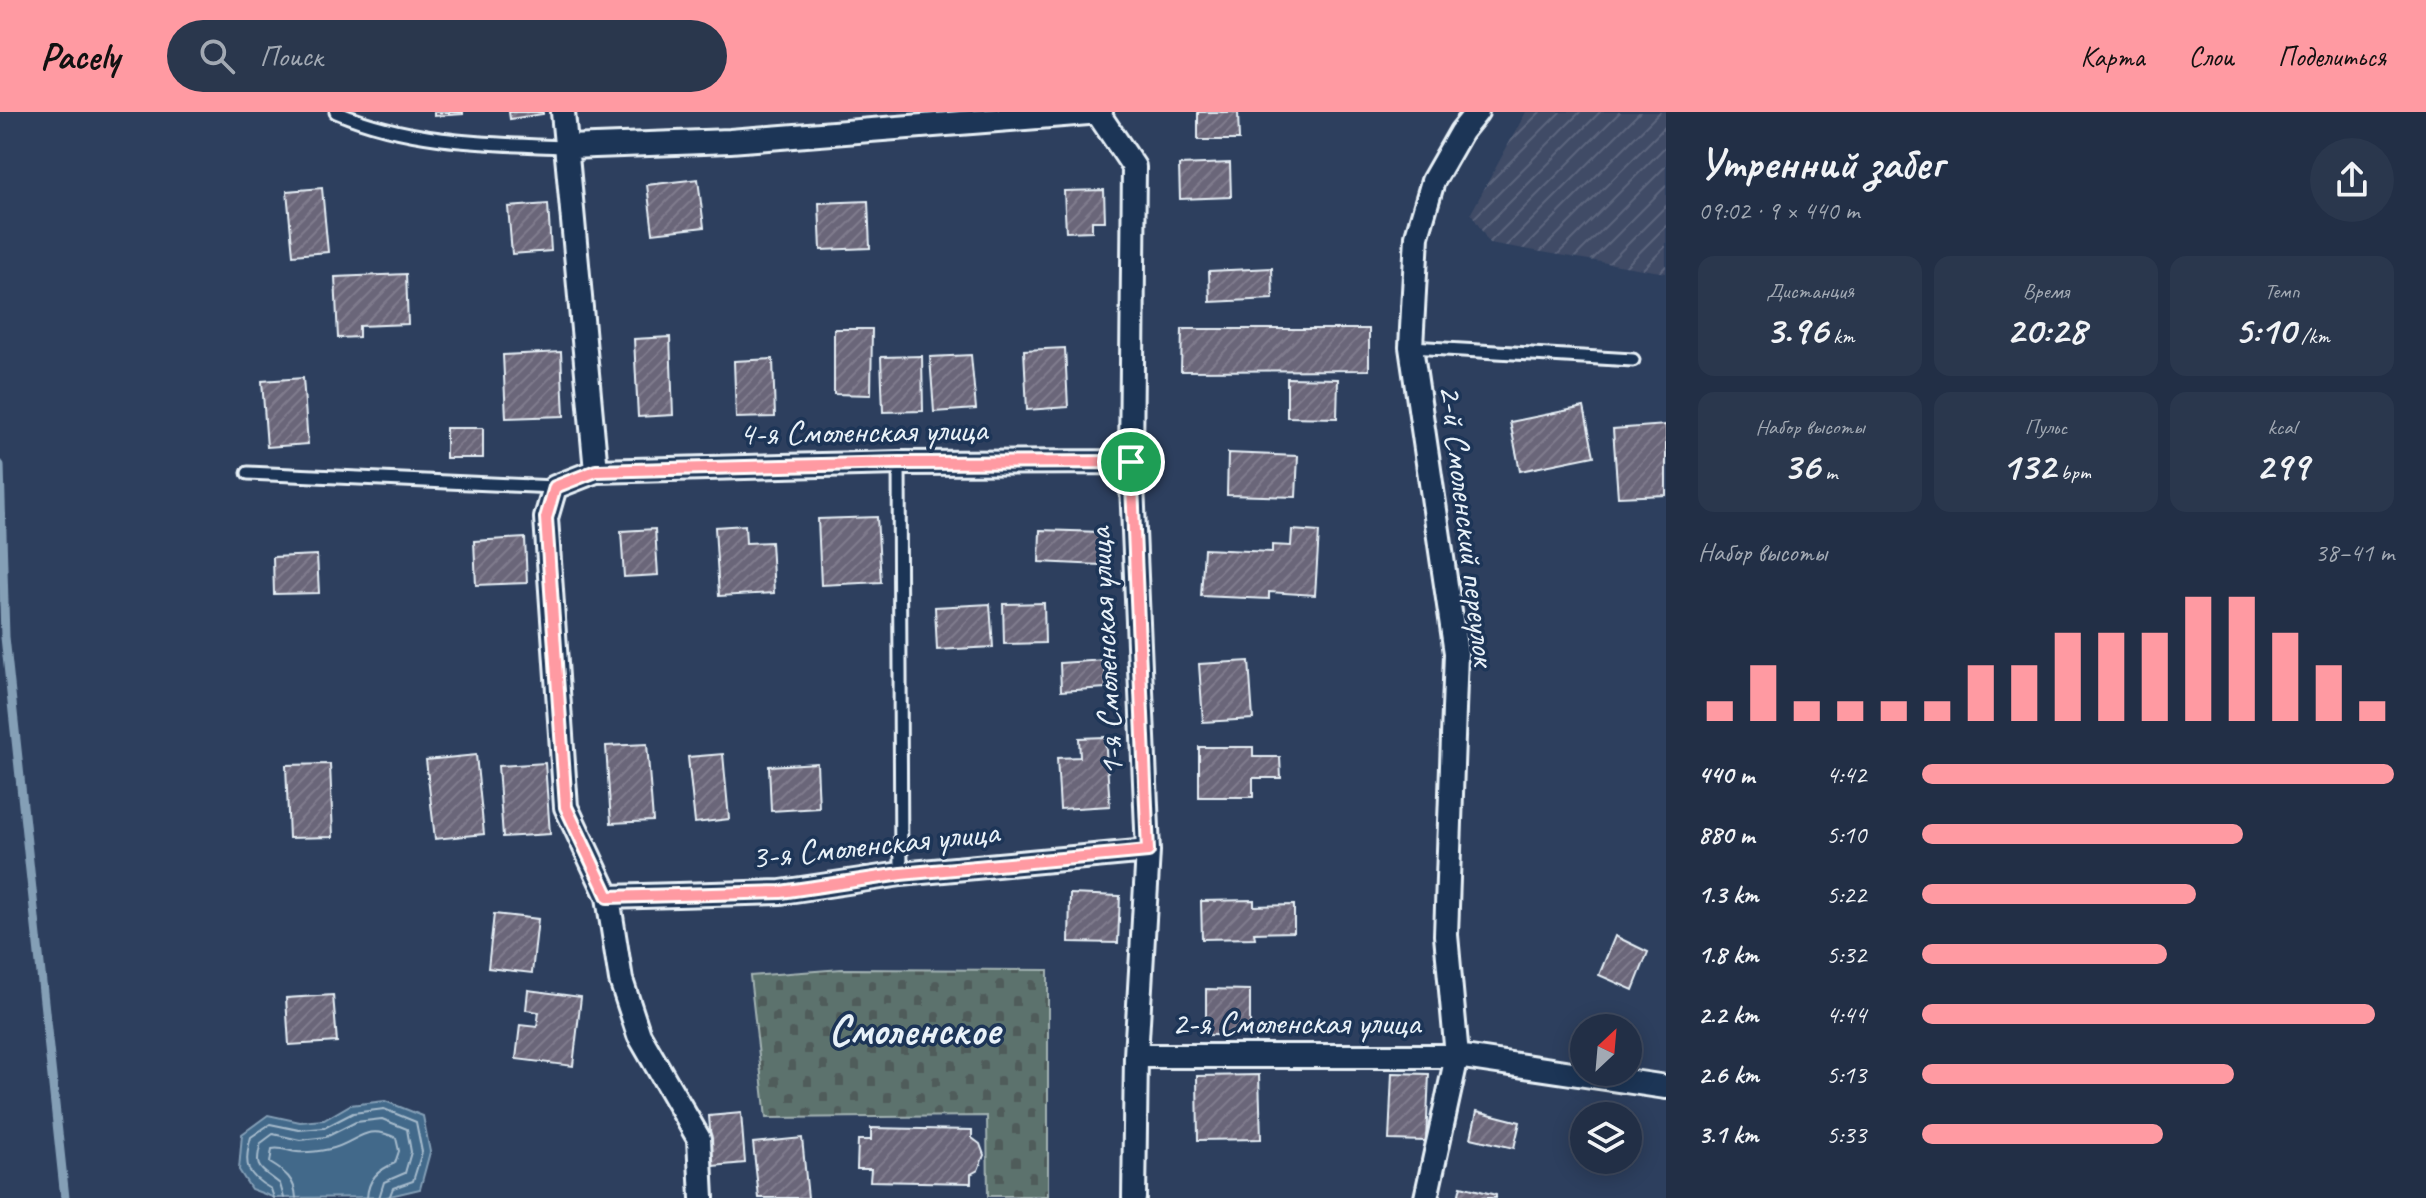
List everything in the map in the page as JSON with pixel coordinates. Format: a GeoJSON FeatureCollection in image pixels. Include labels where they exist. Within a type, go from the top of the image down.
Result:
{"type":"FeatureCollection","features":[{"type":"Feature","properties":{"kind":"street"},"geometry":{"type":"LineString","coordinates":[[563,112],[596,471]]}},
{"type":"Feature","properties":{"kind":"street"},"geometry":{"type":"LineString","coordinates":[[568,147],[730,141],[1098,112]]}},
{"type":"Feature","properties":{"kind":"street","name":"1-я Смоленская улица"},"geometry":{"type":"LineString","coordinates":[[1098,112],[1134,167],[1131,462],[1148,851],[1136,1056],[1134,1198]]}},
{"type":"Feature","properties":{"kind":"street","name":"2-й Смоленский переулок"},"geometry":{"type":"LineString","coordinates":[[1426,1198],[1457,1056],[1446,935],[1456,653],[1411,347],[1417,236],[1433,181],[1461,132],[1477,112]]}},
{"type":"Feature","properties":{"kind":"street","name":"4-я Смоленская улица"},"geometry":{"type":"LineString","coordinates":[[555,487],[596,471],[899,463],[1131,462]]}},
{"type":"Feature","properties":{"kind":"street"},"geometry":{"type":"LineString","coordinates":[[555,487],[546,518],[566,807],[608,897],[621,980],[639,1035],[699,1139],[702,1198]]}},
{"type":"Feature","properties":{"kind":"street","name":"3-я Смоленская улица"},"geometry":{"type":"LineString","coordinates":[[608,897],[781,892],[901,874],[1148,851]]}},
{"type":"Feature","properties":{"kind":"street","name":"2-я Смоленская улица"},"geometry":{"type":"LineString","coordinates":[[1136,1056],[1457,1056],[1666,1087]]}},
{"type":"Feature","properties":{"kind":"lane"},"geometry":{"type":"LineString","coordinates":[[336,112],[365,124],[456,143],[568,147]]}},
{"type":"Feature","properties":{"kind":"lane"},"geometry":{"type":"LineString","coordinates":[[1411,347],[1633,360]]}},
{"type":"Feature","properties":{"kind":"lane"},"geometry":{"type":"LineString","coordinates":[[899,463],[901,874]]}},
{"type":"Feature","properties":{"kind":"lane"},"geometry":{"type":"LineString","coordinates":[[248,473],[555,487]]}},
{"type":"Feature","properties":{"kind":"shaded area"},"geometry":{"type":"Polygon","coordinates":[[[1526,112],[1666,112],[1666,273],[1489,243],[1471,213],[1526,112]]]}},
{"type":"Feature","properties":{"kind":"green space"},"geometry":{"type":"Polygon","coordinates":[[[842,969],[1048,970],[1048,1196],[988,1196],[987,1116],[766,1118],[750,976],[842,969]]]}},
{"type":"Feature","properties":{"kind":"water"},"geometry":{"type":"Polygon","coordinates":[[[385,1101],[423,1116],[430,1152],[420,1189],[386,1197],[275,1198],[251,1189],[239,1170],[242,1134],[268,1115],[300,1122],[324,1120],[350,1105],[385,1101]]]}},
{"type":"Feature","properties":{"kind":"building"},"geometry":{"type":"Polygon","coordinates":[[[434,112],[463,112],[463,114],[434,116],[434,112]]]}},
{"type":"Feature","properties":{"kind":"building"},"geometry":{"type":"Polygon","coordinates":[[[509,112],[543,112],[543,114],[510,119],[509,112]]]}},
{"type":"Feature","properties":{"kind":"building"},"geometry":{"type":"Polygon","coordinates":[[[1198,112],[1238,112],[1239,140],[1198,140],[1198,112]]]}},
{"type":"Feature","properties":{"kind":"building"},"geometry":{"type":"Polygon","coordinates":[[[1230,163],[1231,197],[1180,199],[1179,165],[1230,163]]]}},
{"type":"Feature","properties":{"kind":"building"},"geometry":{"type":"Polygon","coordinates":[[[698,179],[704,227],[653,233],[647,185],[698,179]]]}},
{"type":"Feature","properties":{"kind":"building"},"geometry":{"type":"Polygon","coordinates":[[[322,188],[328,252],[293,255],[287,191],[322,188]]]}},
{"type":"Feature","properties":{"kind":"building"},"geometry":{"type":"Polygon","coordinates":[[[1104,190],[1105,221],[1092,221],[1092,231],[1066,232],[1064,191],[1104,190]]]}},
{"type":"Feature","properties":{"kind":"building"},"geometry":{"type":"Polygon","coordinates":[[[868,201],[870,248],[821,250],[819,203],[868,201]]]}},
{"type":"Feature","properties":{"kind":"building"},"geometry":{"type":"Polygon","coordinates":[[[548,204],[551,251],[512,254],[508,207],[548,204]]]}},
{"type":"Feature","properties":{"kind":"building"},"geometry":{"type":"Polygon","coordinates":[[[1272,268],[1273,299],[1210,302],[1209,271],[1272,268]]]}},
{"type":"Feature","properties":{"kind":"building"},"geometry":{"type":"Polygon","coordinates":[[[406,274],[408,324],[359,326],[359,337],[338,338],[335,277],[406,274]]]}},
{"type":"Feature","properties":{"kind":"building"},"geometry":{"type":"Polygon","coordinates":[[[834,329],[872,329],[871,395],[834,394],[834,329]]]}},
{"type":"Feature","properties":{"kind":"building"},"geometry":{"type":"Polygon","coordinates":[[[1182,329],[1369,329],[1369,370],[1181,371],[1182,329]]]}},
{"type":"Feature","properties":{"kind":"building"},"geometry":{"type":"Polygon","coordinates":[[[670,337],[673,415],[638,417],[634,339],[670,337]]]}},
{"type":"Feature","properties":{"kind":"building"},"geometry":{"type":"Polygon","coordinates":[[[1065,348],[1068,407],[1027,410],[1024,350],[1065,348]]]}},
{"type":"Feature","properties":{"kind":"building"},"geometry":{"type":"Polygon","coordinates":[[[561,352],[564,416],[506,418],[503,355],[561,352]]]}},
{"type":"Feature","properties":{"kind":"building"},"geometry":{"type":"Polygon","coordinates":[[[971,355],[976,409],[934,412],[930,357],[971,355]]]}},
{"type":"Feature","properties":{"kind":"building"},"geometry":{"type":"Polygon","coordinates":[[[922,356],[923,411],[883,412],[881,357],[922,356]]]}},
{"type":"Feature","properties":{"kind":"building"},"geometry":{"type":"Polygon","coordinates":[[[773,359],[775,417],[736,418],[734,361],[773,359]]]}},
{"type":"Feature","properties":{"kind":"building"},"geometry":{"type":"Polygon","coordinates":[[[303,378],[308,444],[267,447],[262,381],[303,378]]]}},
{"type":"Feature","properties":{"kind":"building"},"geometry":{"type":"Polygon","coordinates":[[[1287,378],[1338,379],[1337,418],[1287,417],[1287,378]]]}},
{"type":"Feature","properties":{"kind":"building"},"geometry":{"type":"Polygon","coordinates":[[[1584,407],[1594,456],[1520,471],[1510,422],[1584,407]]]}},
{"type":"Feature","properties":{"kind":"building"},"geometry":{"type":"Polygon","coordinates":[[[1666,425],[1666,495],[1618,497],[1613,429],[1666,425]]]}},
{"type":"Feature","properties":{"kind":"building"},"geometry":{"type":"Polygon","coordinates":[[[446,428],[483,428],[483,458],[446,458],[446,428]]]}},
{"type":"Feature","properties":{"kind":"building"},"geometry":{"type":"Polygon","coordinates":[[[1228,453],[1298,456],[1296,497],[1227,495],[1228,453]]]}},
{"type":"Feature","properties":{"kind":"building"},"geometry":{"type":"Polygon","coordinates":[[[877,517],[881,582],[821,585],[818,519],[877,517]]]}},
{"type":"Feature","properties":{"kind":"building"},"geometry":{"type":"Polygon","coordinates":[[[745,525],[746,543],[771,542],[774,593],[719,596],[715,527],[745,525]]]}},
{"type":"Feature","properties":{"kind":"building"},"geometry":{"type":"Polygon","coordinates":[[[655,529],[658,575],[624,577],[621,531],[655,529]]]}},
{"type":"Feature","properties":{"kind":"building"},"geometry":{"type":"Polygon","coordinates":[[[1040,530],[1102,532],[1101,565],[1039,562],[1040,530]]]}},
{"type":"Feature","properties":{"kind":"building"},"geometry":{"type":"Polygon","coordinates":[[[1292,530],[1319,532],[1315,595],[1269,592],[1269,599],[1201,596],[1204,549],[1272,552],[1272,545],[1291,546],[1292,530]]]}},
{"type":"Feature","properties":{"kind":"building"},"geometry":{"type":"Polygon","coordinates":[[[525,538],[527,583],[476,585],[474,541],[525,538]]]}},
{"type":"Feature","properties":{"kind":"building"},"geometry":{"type":"Polygon","coordinates":[[[317,555],[319,593],[274,594],[273,557],[317,555]]]}},
{"type":"Feature","properties":{"kind":"building"},"geometry":{"type":"Polygon","coordinates":[[[1044,603],[1045,643],[1004,644],[1003,604],[1044,603]]]}},
{"type":"Feature","properties":{"kind":"building"},"geometry":{"type":"Polygon","coordinates":[[[990,604],[993,647],[937,650],[935,607],[990,604]]]}},
{"type":"Feature","properties":{"kind":"building"},"geometry":{"type":"Polygon","coordinates":[[[1105,660],[1106,688],[1061,691],[1060,663],[1105,660]]]}},
{"type":"Feature","properties":{"kind":"building"},"geometry":{"type":"Polygon","coordinates":[[[1249,661],[1253,719],[1203,722],[1199,664],[1249,661]]]}},
{"type":"Feature","properties":{"kind":"building"},"geometry":{"type":"Polygon","coordinates":[[[1105,737],[1110,806],[1060,809],[1057,758],[1080,757],[1079,738],[1105,737]]]}},
{"type":"Feature","properties":{"kind":"building"},"geometry":{"type":"Polygon","coordinates":[[[647,744],[653,821],[611,823],[606,746],[647,744]]]}},
{"type":"Feature","properties":{"kind":"building"},"geometry":{"type":"Polygon","coordinates":[[[1199,747],[1253,747],[1253,757],[1280,757],[1281,778],[1253,778],[1253,797],[1199,797],[1199,747]]]}},
{"type":"Feature","properties":{"kind":"building"},"geometry":{"type":"Polygon","coordinates":[[[723,754],[729,819],[695,823],[688,757],[723,754]]]}},
{"type":"Feature","properties":{"kind":"building"},"geometry":{"type":"Polygon","coordinates":[[[476,755],[484,834],[435,839],[426,760],[476,755]]]}},
{"type":"Feature","properties":{"kind":"building"},"geometry":{"type":"Polygon","coordinates":[[[545,763],[550,834],[503,837],[498,766],[545,763]]]}},
{"type":"Feature","properties":{"kind":"building"},"geometry":{"type":"Polygon","coordinates":[[[817,763],[819,808],[771,811],[769,766],[817,763]]]}},
{"type":"Feature","properties":{"kind":"building"},"geometry":{"type":"Polygon","coordinates":[[[330,764],[333,837],[289,838],[286,765],[330,764]]]}},
{"type":"Feature","properties":{"kind":"building"},"geometry":{"type":"Polygon","coordinates":[[[1070,894],[1120,896],[1118,943],[1069,942],[1070,894]]]}},
{"type":"Feature","properties":{"kind":"building"},"geometry":{"type":"Polygon","coordinates":[[[1254,900],[1254,906],[1294,905],[1294,932],[1254,933],[1255,938],[1202,939],[1201,901],[1254,900]]]}},
{"type":"Feature","properties":{"kind":"building"},"geometry":{"type":"Polygon","coordinates":[[[494,914],[538,919],[532,973],[488,968],[494,914]]]}},
{"type":"Feature","properties":{"kind":"building"},"geometry":{"type":"Polygon","coordinates":[[[1615,936],[1648,952],[1633,990],[1599,975],[1615,936]]]}},
{"type":"Feature","properties":{"kind":"building"},"geometry":{"type":"Polygon","coordinates":[[[1206,989],[1250,990],[1250,1035],[1206,1035],[1206,989]]]}},
{"type":"Feature","properties":{"kind":"building"},"geometry":{"type":"Polygon","coordinates":[[[528,990],[581,997],[573,1066],[516,1059],[520,1025],[537,1027],[539,1012],[526,1010],[528,990]]]}},
{"type":"Feature","properties":{"kind":"building"},"geometry":{"type":"Polygon","coordinates":[[[333,995],[337,1042],[289,1045],[286,998],[333,995]]]}},
{"type":"Feature","properties":{"kind":"building"},"geometry":{"type":"Polygon","coordinates":[[[1392,1073],[1429,1074],[1426,1141],[1389,1140],[1392,1073]]]}},
{"type":"Feature","properties":{"kind":"building"},"geometry":{"type":"Polygon","coordinates":[[[1259,1075],[1261,1139],[1198,1140],[1197,1076],[1259,1075]]]}},
{"type":"Feature","properties":{"kind":"building"},"geometry":{"type":"Polygon","coordinates":[[[1477,1111],[1520,1122],[1514,1148],[1471,1138],[1477,1111]]]}},
{"type":"Feature","properties":{"kind":"building"},"geometry":{"type":"Polygon","coordinates":[[[741,1113],[745,1163],[713,1166],[709,1116],[741,1113]]]}},
{"type":"Feature","properties":{"kind":"building"},"geometry":{"type":"Polygon","coordinates":[[[871,1128],[972,1130],[972,1138],[980,1144],[984,1155],[978,1170],[971,1174],[971,1183],[870,1181],[871,1169],[857,1169],[858,1140],[871,1140],[871,1128]]]}},
{"type":"Feature","properties":{"kind":"building"},"geometry":{"type":"Polygon","coordinates":[[[802,1138],[808,1198],[759,1198],[753,1143],[802,1138]]]}},
{"type":"Feature","properties":{"kind":"building"},"geometry":{"type":"Polygon","coordinates":[[[1461,1186],[1496,1195],[1496,1198],[1458,1198],[1461,1186]]]}},
{"type":"Feature","properties":{"kind":"waterway"},"geometry":{"type":"LineString","coordinates":[[0,465],[5,637],[65,1198]]}},
{"type":"Feature","properties":{"kind":"district","name":"Смоленское"},"geometry":{"type":"Point","coordinates":[914,1030]}},
{"type":"Feature","properties":{"kind":"route"},"geometry":{"type":"LineString","coordinates":[[1131,462],[1148,851],[901,874],[781,892],[608,897],[566,807],[546,518],[555,487],[596,471],[899,463],[1131,462]]}}]}
